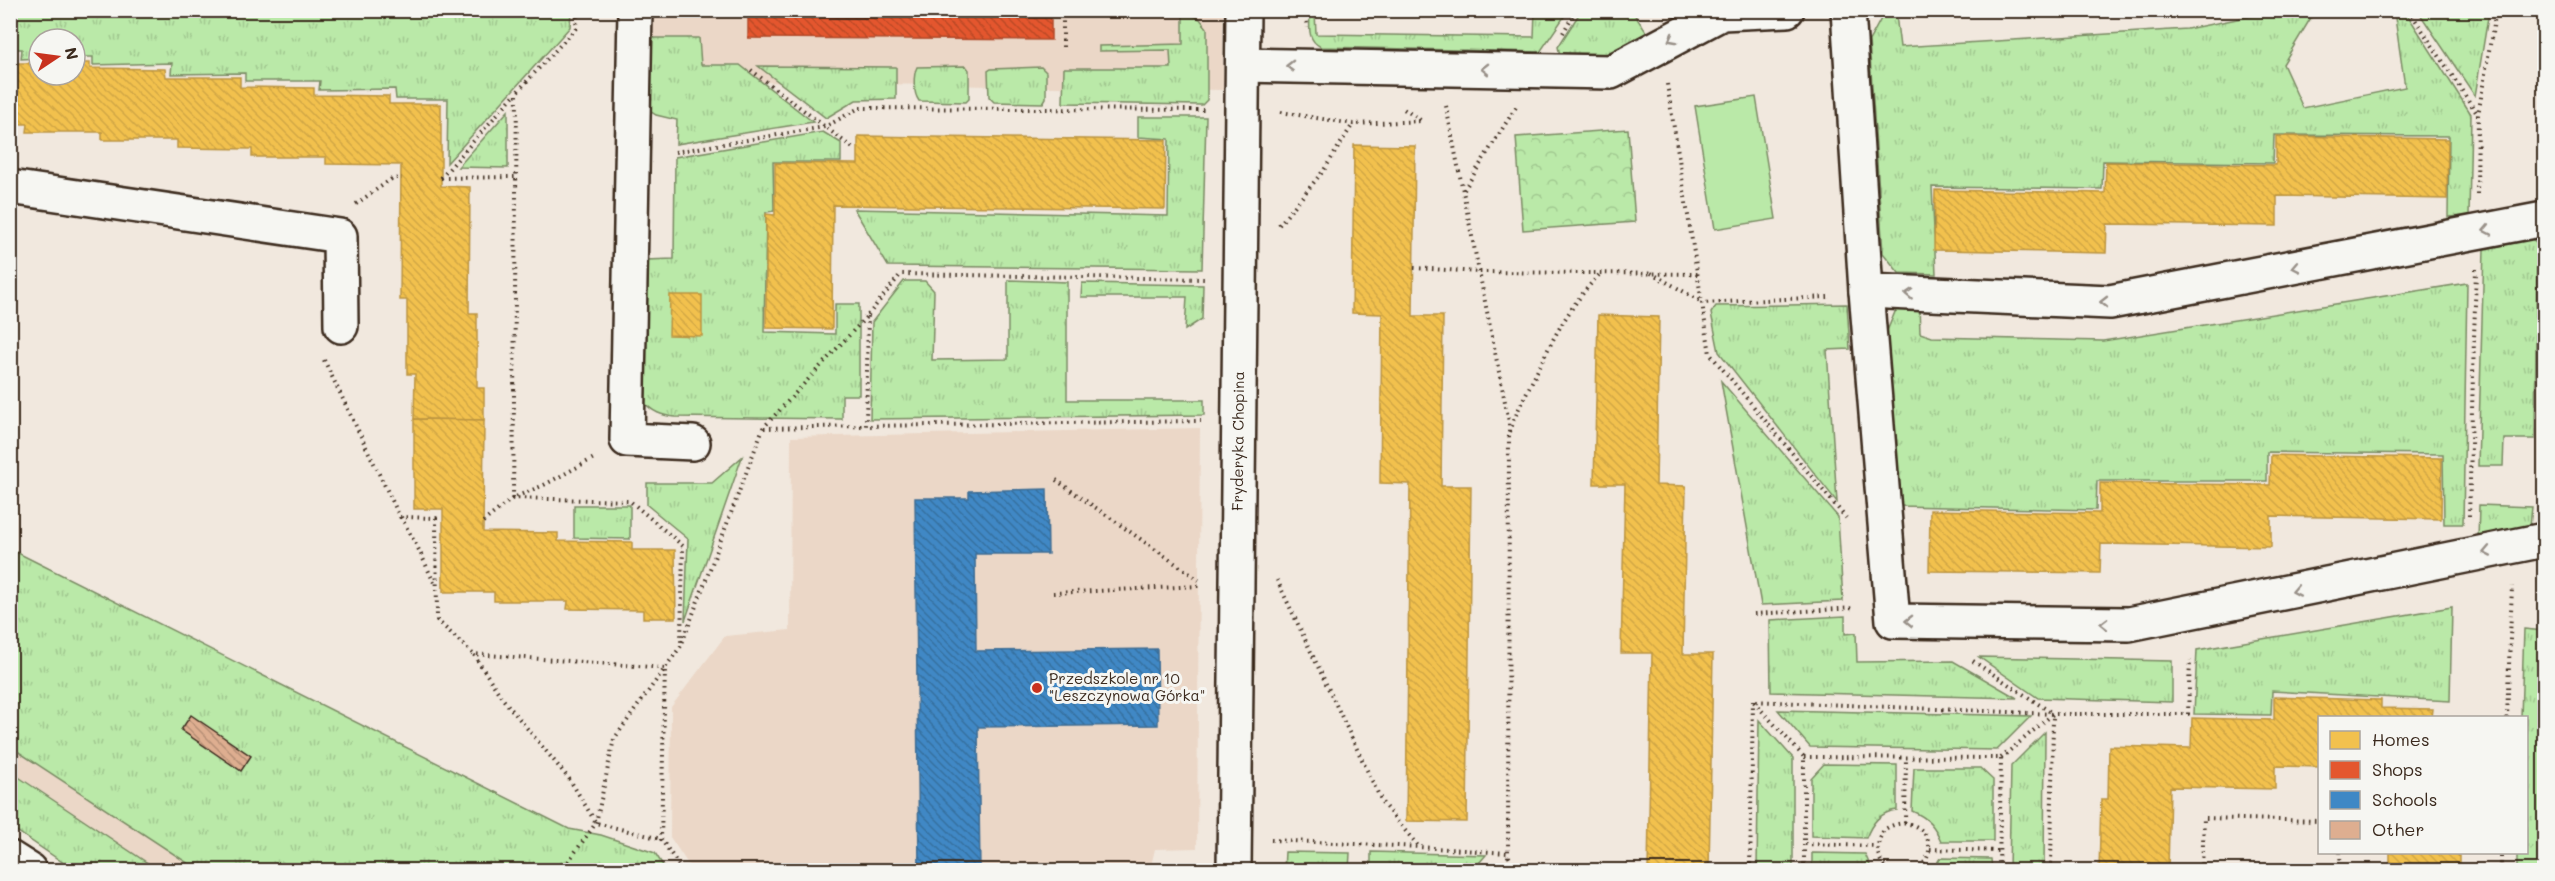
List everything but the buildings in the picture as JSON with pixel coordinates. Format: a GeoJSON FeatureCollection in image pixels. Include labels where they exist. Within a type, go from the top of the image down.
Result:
{"type":"FeatureCollection","features":[{"type":"Feature","properties":{"kind":"street"},"geometry":{"type":"LineString","coordinates":[[635,10],[627,440],[693,443]]}},
{"type":"Feature","properties":{"kind":"street","name":"Fryderyka Chopina"},"geometry":{"type":"LineString","coordinates":[[1234,870],[1243,10]]}},
{"type":"Feature","properties":{"kind":"street"},"geometry":{"type":"LineString","coordinates":[[1243,65],[1611,72],[1722,13],[1787,10]]}},
{"type":"Feature","properties":{"kind":"street"},"geometry":{"type":"LineString","coordinates":[[1848,10],[1866,291],[1893,621],[2129,624],[2544,540]]}},
{"type":"Feature","properties":{"kind":"street"},"geometry":{"type":"LineString","coordinates":[[10,187],[340,236],[340,326]]}},
{"type":"Feature","properties":{"kind":"street"},"geometry":{"type":"LineString","coordinates":[[1866,291],[2110,302],[2544,219]]}},
{"type":"Feature","properties":{"kind":"street"},"geometry":{"type":"LineString","coordinates":[[10,858],[29,870]]}},
{"type":"Feature","properties":{"kind":"path"},"geometry":{"type":"LineString","coordinates":[[516,177],[441,178],[576,28],[577,10]]}},
{"type":"Feature","properties":{"kind":"path"},"geometry":{"type":"LineString","coordinates":[[1063,10],[1063,47]]}},
{"type":"Feature","properties":{"kind":"path"},"geometry":{"type":"LineString","coordinates":[[2409,10],[2478,115]]}},
{"type":"Feature","properties":{"kind":"path"},"geometry":{"type":"LineString","coordinates":[[2468,526],[2477,232],[2478,115],[2496,10]]}},
{"type":"Feature","properties":{"kind":"path"},"geometry":{"type":"LineString","coordinates":[[1439,68],[1509,422],[1508,870]]}},
{"type":"Feature","properties":{"kind":"path"},"geometry":{"type":"LineString","coordinates":[[751,70],[854,149]]}},
{"type":"Feature","properties":{"kind":"path"},"geometry":{"type":"LineString","coordinates":[[1666,75],[1710,354],[1853,526]]}},
{"type":"Feature","properties":{"kind":"path"},"geometry":{"type":"LineString","coordinates":[[513,498],[517,92]]}},
{"type":"Feature","properties":{"kind":"path"},"geometry":{"type":"LineString","coordinates":[[675,152],[825,127],[859,108],[1271,110],[1353,124],[1422,121],[1396,104]]}},
{"type":"Feature","properties":{"kind":"path"},"geometry":{"type":"LineString","coordinates":[[1464,191],[1517,106]]}},
{"type":"Feature","properties":{"kind":"path"},"geometry":{"type":"LineString","coordinates":[[1272,233],[1324,170],[1353,124]]}},
{"type":"Feature","properties":{"kind":"path"},"geometry":{"type":"LineString","coordinates":[[393,178],[402,178]]}},
{"type":"Feature","properties":{"kind":"path"},"geometry":{"type":"LineString","coordinates":[[1414,268],[1479,272],[1698,274]]}},
{"type":"Feature","properties":{"kind":"path"},"geometry":{"type":"LineString","coordinates":[[1509,435],[1515,417],[1556,333],[1580,294],[1601,272]]}},
{"type":"Feature","properties":{"kind":"path"},"geometry":{"type":"LineString","coordinates":[[1650,273],[1702,303],[1828,297]]}},
{"type":"Feature","properties":{"kind":"path"},"geometry":{"type":"LineString","coordinates":[[565,870],[568,862],[596,823],[614,739],[681,646],[763,428],[868,315],[901,274],[1210,279]]}},
{"type":"Feature","properties":{"kind":"path"},"geometry":{"type":"LineString","coordinates":[[866,426],[868,315]]}},
{"type":"Feature","properties":{"kind":"path"},"geometry":{"type":"LineString","coordinates":[[322,357],[436,588]]}},
{"type":"Feature","properties":{"kind":"path"},"geometry":{"type":"LineString","coordinates":[[763,428],[1209,421]]}},
{"type":"Feature","properties":{"kind":"path"},"geometry":{"type":"LineString","coordinates":[[483,522],[513,498],[544,485],[627,440]]}},
{"type":"Feature","properties":{"kind":"path"},"geometry":{"type":"LineString","coordinates":[[1053,593],[1207,586],[1056,480]]}},
{"type":"Feature","properties":{"kind":"path"},"geometry":{"type":"LineString","coordinates":[[513,498],[630,501],[683,546],[681,646]]}},
{"type":"Feature","properties":{"kind":"path"},"geometry":{"type":"LineString","coordinates":[[400,517],[436,518],[437,620],[473,654],[502,698],[570,780],[596,823],[661,840]]}},
{"type":"Feature","properties":{"kind":"path"},"geometry":{"type":"LineString","coordinates":[[1276,576],[1383,804],[1419,847]]}},
{"type":"Feature","properties":{"kind":"path"},"geometry":{"type":"LineString","coordinates":[[2507,716],[2512,579]]}},
{"type":"Feature","properties":{"kind":"path"},"geometry":{"type":"LineString","coordinates":[[1754,614],[1861,608]]}},
{"type":"Feature","properties":{"kind":"path"},"geometry":{"type":"LineString","coordinates":[[473,654],[665,668]]}},
{"type":"Feature","properties":{"kind":"path"},"geometry":{"type":"LineString","coordinates":[[1753,701],[2053,714],[2188,714],[2190,660]]}},
{"type":"Feature","properties":{"kind":"path"},"geometry":{"type":"LineString","coordinates":[[1973,661],[2053,714]]}},
{"type":"Feature","properties":{"kind":"path"},"geometry":{"type":"LineString","coordinates":[[665,668],[661,840],[682,870]]}},
{"type":"Feature","properties":{"kind":"path"},"geometry":{"type":"LineString","coordinates":[[1753,701],[1804,757],[1804,870]]}},
{"type":"Feature","properties":{"kind":"path"},"geometry":{"type":"LineString","coordinates":[[1750,870],[1753,701]]}},
{"type":"Feature","properties":{"kind":"path"},"geometry":{"type":"LineString","coordinates":[[1804,757],[2001,758],[2053,714]]}},
{"type":"Feature","properties":{"kind":"path"},"geometry":{"type":"LineString","coordinates":[[2050,870],[2053,714]]}},
{"type":"Feature","properties":{"kind":"path"},"geometry":{"type":"LineString","coordinates":[[1905,823],[1906,758]]}},
{"type":"Feature","properties":{"kind":"path"},"geometry":{"type":"LineString","coordinates":[[2000,870],[2001,758]]}},
{"type":"Feature","properties":{"kind":"path"},"geometry":{"type":"LineString","coordinates":[[2202,870],[2204,818],[2318,821]]}},
{"type":"Feature","properties":{"kind":"path"},"geometry":{"type":"LineString","coordinates":[[1889,870],[1880,861],[1877,846],[1884,830],[1892,825],[1905,823],[1917,826],[1924,832],[1930,849],[1924,865],[1917,870]]}},
{"type":"Feature","properties":{"kind":"path"},"geometry":{"type":"LineString","coordinates":[[1234,838],[1507,853]]}},
{"type":"Feature","properties":{"kind":"path"},"geometry":{"type":"LineString","coordinates":[[1804,844],[1877,846]]}},
{"type":"Feature","properties":{"kind":"path"},"geometry":{"type":"LineString","coordinates":[[1930,849],[2000,851]]}},
{"type":"Feature","properties":{"kind":"path"},"geometry":{"type":"LineString","coordinates":[[1507,853],[1516,870]]}},
{"type":"Feature","properties":{"kind":"path"},"geometry":{"type":"LineString","coordinates":[[2340,854],[2341,870]]}},
{"type":"Feature","properties":{"kind":"path"},"geometry":{"type":"LineString","coordinates":[[2501,870],[2502,854]]}},
{"type":"Feature","properties":{"kind":"shaded area"},"geometry":{"type":"Polygon","coordinates":[[[646,11],[1223,11],[1223,90],[643,80],[646,11]]]}},
{"type":"Feature","properties":{"kind":"shaded area"},"geometry":{"type":"Polygon","coordinates":[[[1200,428],[1197,848],[1155,849],[1150,870],[692,870],[670,837],[671,707],[725,636],[790,630],[791,437],[1200,428]]]}},
{"type":"Feature","properties":{"kind":"shaded area"},"geometry":{"type":"Polygon","coordinates":[[[10,747],[198,870],[158,870],[11,772],[10,747]]]}},
{"type":"Feature","properties":{"kind":"green space"},"geometry":{"type":"Polygon","coordinates":[[[571,10],[570,27],[447,163],[448,99],[396,99],[395,89],[319,90],[320,81],[245,81],[245,73],[171,74],[172,63],[93,65],[93,57],[87,57],[87,27],[27,27],[27,59],[21,59],[22,49],[11,49],[10,11],[571,10]]]}},
{"type":"Feature","properties":{"kind":"green space"},"geometry":{"type":"Polygon","coordinates":[[[1310,11],[1315,11],[1316,34],[1534,37],[1535,11],[1568,11],[1540,52],[1321,47],[1311,36],[1310,11]]]}},
{"type":"Feature","properties":{"kind":"green space"},"geometry":{"type":"Polygon","coordinates":[[[1581,11],[1632,11],[1647,33],[1614,54],[1560,55],[1558,47],[1581,11]]]}},
{"type":"Feature","properties":{"kind":"green space"},"geometry":{"type":"Polygon","coordinates":[[[2277,11],[2315,11],[2283,64],[2303,108],[2405,87],[2394,11],[2405,11],[2471,114],[2469,216],[2448,217],[2449,136],[2274,135],[2273,163],[2103,161],[2102,189],[1932,187],[1936,274],[1899,273],[1883,253],[1869,41],[1882,17],[1896,15],[1900,47],[2187,29],[2277,11]]]}},
{"type":"Feature","properties":{"kind":"green space"},"geometry":{"type":"Polygon","coordinates":[[[2418,11],[2489,11],[2475,96],[2418,11]]]}},
{"type":"Feature","properties":{"kind":"green space"},"geometry":{"type":"Polygon","coordinates":[[[1189,13],[1200,19],[1207,28],[1207,100],[1202,105],[1063,103],[1064,68],[1171,68],[1170,50],[1099,51],[1099,46],[1183,44],[1183,14],[1189,13]]]}},
{"type":"Feature","properties":{"kind":"green space"},"geometry":{"type":"Polygon","coordinates":[[[648,38],[699,38],[701,65],[740,65],[813,122],[676,144],[677,120],[656,115],[647,109],[648,38]]]}},
{"type":"Feature","properties":{"kind":"green space"},"geometry":{"type":"Polygon","coordinates":[[[758,66],[896,67],[896,99],[856,100],[826,118],[758,66]]]}},
{"type":"Feature","properties":{"kind":"green space"},"geometry":{"type":"Polygon","coordinates":[[[966,66],[969,70],[969,99],[966,102],[919,101],[914,84],[917,67],[966,66]]]}},
{"type":"Feature","properties":{"kind":"green space"},"geometry":{"type":"Polygon","coordinates":[[[1041,67],[1046,72],[1046,98],[1043,103],[994,102],[989,97],[988,71],[991,69],[1041,67]]]}},
{"type":"Feature","properties":{"kind":"green space"},"geometry":{"type":"Polygon","coordinates":[[[1756,97],[1776,219],[1715,229],[1695,106],[1756,97]]]}},
{"type":"Feature","properties":{"kind":"green space"},"geometry":{"type":"Polygon","coordinates":[[[508,111],[508,168],[458,167],[508,111]]]}},
{"type":"Feature","properties":{"kind":"green space"},"geometry":{"type":"Polygon","coordinates":[[[1138,117],[1206,117],[1202,269],[888,266],[854,209],[1168,216],[1169,139],[1138,137],[1138,117]]]}},
{"type":"Feature","properties":{"kind":"green space"},"geometry":{"type":"Polygon","coordinates":[[[1628,129],[1635,222],[1523,230],[1516,137],[1628,129]]]}},
{"type":"Feature","properties":{"kind":"green space"},"geometry":{"type":"Polygon","coordinates":[[[823,132],[841,143],[841,162],[773,162],[774,211],[766,212],[764,332],[835,334],[835,304],[859,304],[859,395],[842,395],[842,419],[676,417],[654,411],[643,401],[646,260],[674,259],[675,157],[823,132]]]}},
{"type":"Feature","properties":{"kind":"green space"},"geometry":{"type":"Polygon","coordinates":[[[2532,239],[2537,243],[2535,439],[2504,439],[2503,466],[2478,466],[2484,249],[2532,239]]]}},
{"type":"Feature","properties":{"kind":"green space"},"geometry":{"type":"Polygon","coordinates":[[[1008,280],[1067,282],[1067,400],[1204,400],[1204,415],[870,419],[872,322],[904,281],[925,281],[934,291],[932,360],[1008,359],[1008,280]]]}},
{"type":"Feature","properties":{"kind":"green space"},"geometry":{"type":"Polygon","coordinates":[[[1082,283],[1203,285],[1202,319],[1185,330],[1187,297],[1081,297],[1082,283]]]}},
{"type":"Feature","properties":{"kind":"green space"},"geometry":{"type":"Polygon","coordinates":[[[2467,283],[2463,524],[2444,524],[2443,454],[2267,452],[2267,481],[2097,481],[2096,510],[1899,506],[1887,331],[1898,305],[1919,304],[1920,333],[1932,337],[2103,341],[2467,283]]]}},
{"type":"Feature","properties":{"kind":"green space"},"geometry":{"type":"Polygon","coordinates":[[[1847,304],[1850,349],[1827,350],[1837,502],[1719,352],[1711,313],[1716,306],[1847,304]]]}},
{"type":"Feature","properties":{"kind":"green space"},"geometry":{"type":"Polygon","coordinates":[[[1721,381],[1838,517],[1843,601],[1761,605],[1721,381]]]}},
{"type":"Feature","properties":{"kind":"green space"},"geometry":{"type":"Polygon","coordinates":[[[742,457],[685,621],[688,539],[647,505],[647,483],[712,483],[742,457]]]}},
{"type":"Feature","properties":{"kind":"green space"},"geometry":{"type":"Polygon","coordinates":[[[574,505],[630,505],[630,539],[574,538],[574,505]]]}},
{"type":"Feature","properties":{"kind":"green space"},"geometry":{"type":"Polygon","coordinates":[[[2479,505],[2532,507],[2530,526],[2478,541],[2479,505]]]}},
{"type":"Feature","properties":{"kind":"green space"},"geometry":{"type":"Polygon","coordinates":[[[10,549],[569,829],[601,835],[655,853],[666,870],[198,870],[11,747],[10,549]]]}},
{"type":"Feature","properties":{"kind":"green space"},"geometry":{"type":"Polygon","coordinates":[[[2452,607],[2450,701],[2272,691],[2271,715],[2194,714],[2197,650],[2452,607]]]}},
{"type":"Feature","properties":{"kind":"green space"},"geometry":{"type":"Polygon","coordinates":[[[1845,616],[1845,634],[1856,633],[1857,662],[1953,661],[2017,698],[1771,692],[1770,620],[1845,616]]]}},
{"type":"Feature","properties":{"kind":"green space"},"geometry":{"type":"Polygon","coordinates":[[[2524,629],[2544,631],[2544,870],[2517,870],[2517,854],[2528,854],[2528,716],[2521,716],[2524,629]]]}},
{"type":"Feature","properties":{"kind":"green space"},"geometry":{"type":"Polygon","coordinates":[[[1979,657],[2172,661],[2172,702],[2038,698],[1979,657]]]}},
{"type":"Feature","properties":{"kind":"green space"},"geometry":{"type":"Polygon","coordinates":[[[1778,710],[2031,716],[1997,750],[1810,747],[1778,710]]]}},
{"type":"Feature","properties":{"kind":"green space"},"geometry":{"type":"Polygon","coordinates":[[[1759,720],[1793,758],[1793,870],[1757,870],[1759,720]]]}},
{"type":"Feature","properties":{"kind":"green space"},"geometry":{"type":"Polygon","coordinates":[[[2045,732],[2044,870],[2009,870],[2011,766],[2045,732]]]}},
{"type":"Feature","properties":{"kind":"green space"},"geometry":{"type":"Polygon","coordinates":[[[1824,764],[1897,765],[1897,810],[1877,819],[1866,838],[1811,836],[1811,778],[1824,764]]]}},
{"type":"Feature","properties":{"kind":"green space"},"geometry":{"type":"Polygon","coordinates":[[[1914,768],[1980,768],[1993,780],[1993,841],[1941,841],[1930,823],[1912,811],[1914,768]]]}},
{"type":"Feature","properties":{"kind":"green space"},"geometry":{"type":"Polygon","coordinates":[[[11,772],[158,870],[74,870],[11,827],[11,772]]]}},
{"type":"Feature","properties":{"kind":"green space"},"geometry":{"type":"Polygon","coordinates":[[[1285,852],[1350,853],[1349,870],[1284,870],[1285,852]]]}},
{"type":"Feature","properties":{"kind":"green space"},"geometry":{"type":"Polygon","coordinates":[[[1371,852],[1486,855],[1473,870],[1371,870],[1371,852]]]}},
{"type":"Feature","properties":{"kind":"green space"},"geometry":{"type":"Polygon","coordinates":[[[1812,853],[1865,854],[1872,870],[1812,870],[1812,853]]]}},
{"type":"Feature","properties":{"kind":"green space"},"geometry":{"type":"Polygon","coordinates":[[[1940,858],[1991,859],[1992,870],[1933,870],[1940,858]]]}},
{"type":"Feature","properties":{"kind":"place","name":"Przedszkole nr 10 \"Leszczynowa Górka\""},"geometry":{"type":"Point","coordinates":[1037,688]}}]}
